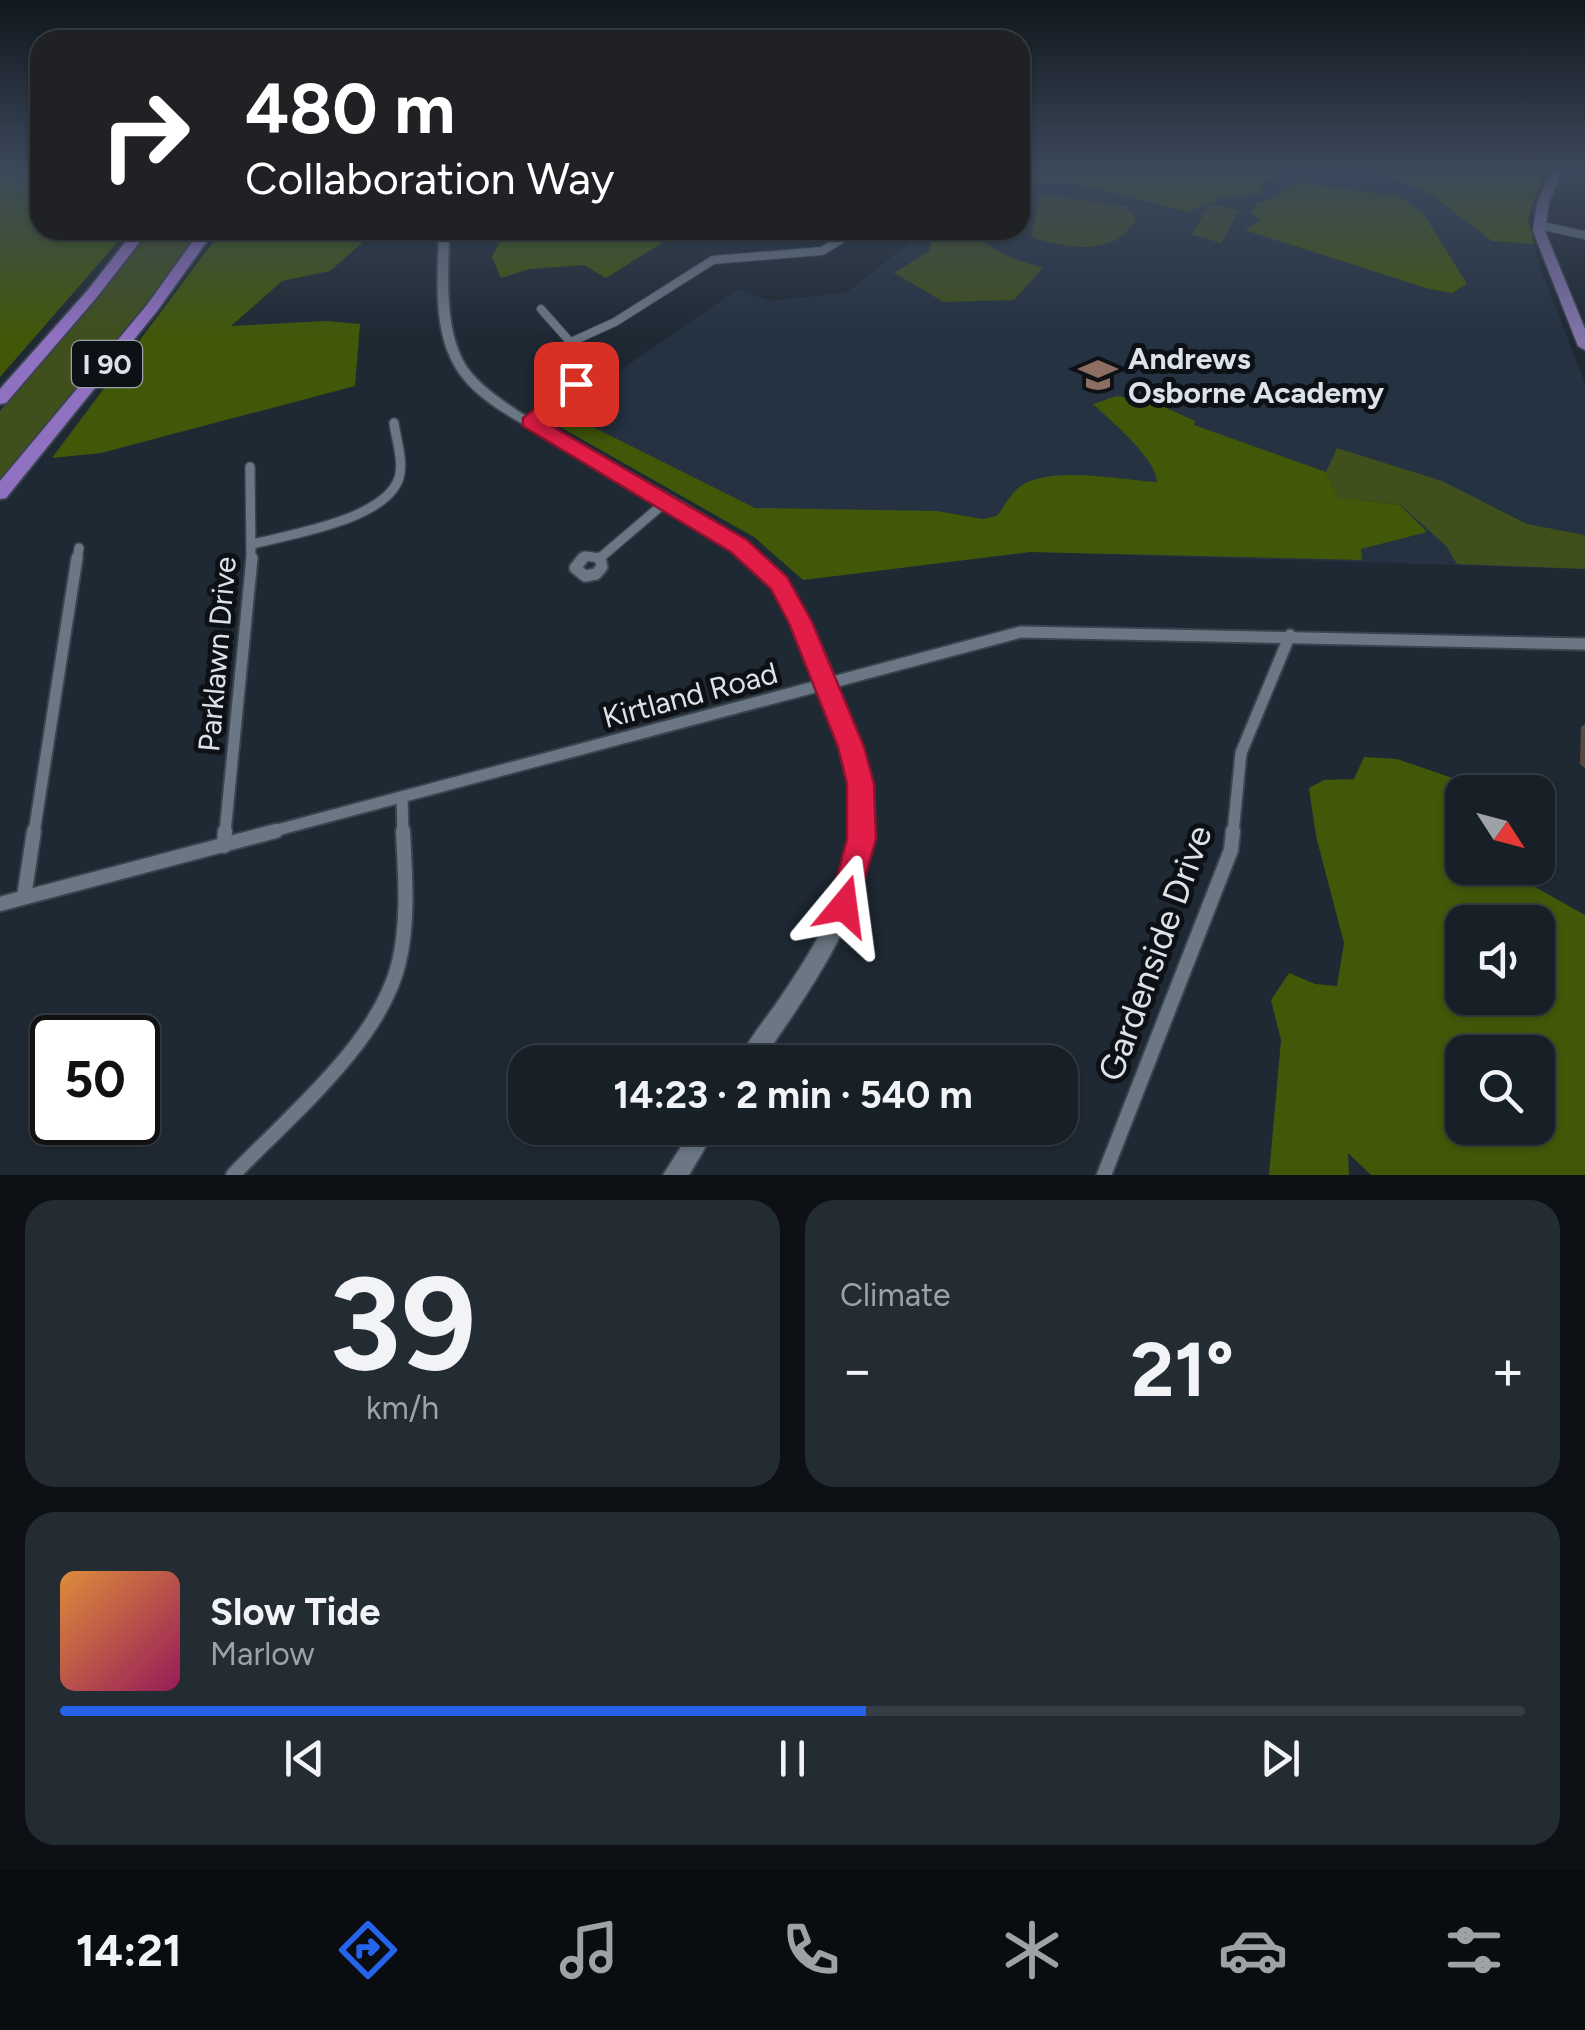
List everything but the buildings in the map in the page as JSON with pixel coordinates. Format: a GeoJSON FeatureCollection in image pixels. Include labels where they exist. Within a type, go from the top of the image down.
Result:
{"type":"FeatureCollection","features":[{"type":"Feature","properties":{"kind":"highway","name":"I 90"},"geometry":{"type":"LineString","coordinates":[[0,399],[134,240]]}},
{"type":"Feature","properties":{"kind":"highway","name":"I 90"},"geometry":{"type":"LineString","coordinates":[[0,493],[105,367],[200,240]]}},
{"type":"Feature","properties":{"kind":"main road"},"geometry":{"type":"LineString","coordinates":[[1539,228],[1585,346]]}},
{"type":"Feature","properties":{"kind":"main road"},"geometry":{"type":"LineString","coordinates":[[444,240],[445,310],[460,367],[502,407],[668,500],[739,546],[779,583],[826,685],[861,784],[864,812],[859,852],[844,906],[823,950],[760,1045]]}},
{"type":"Feature","properties":{"kind":"main road"},"geometry":{"type":"LineString","coordinates":[[675,1175],[695,1145]]}},
{"type":"Feature","properties":{"kind":"street"},"geometry":{"type":"LineString","coordinates":[[1539,228],[1585,236]]}},
{"type":"Feature","properties":{"kind":"street"},"geometry":{"type":"LineString","coordinates":[[571,342],[615,322],[713,260],[822,251],[840,240]]}},
{"type":"Feature","properties":{"kind":"street"},"geometry":{"type":"LineString","coordinates":[[530,422],[576,384],[582,369],[571,342],[541,310]]}},
{"type":"Feature","properties":{"kind":"street"},"geometry":{"type":"LineString","coordinates":[[252,544],[354,516],[385,499],[400,476],[394,423]]}},
{"type":"Feature","properties":{"kind":"street","name":"Parklawn Drive"},"geometry":{"type":"LineString","coordinates":[[224,846],[252,544],[250,466]]}},
{"type":"Feature","properties":{"kind":"street"},"geometry":{"type":"LineString","coordinates":[[600,558],[668,500]]}},
{"type":"Feature","properties":{"kind":"street"},"geometry":{"type":"LineString","coordinates":[[24,897],[79,548]]}},
{"type":"Feature","properties":{"kind":"street","name":"Kirtland Road"},"geometry":{"type":"LineString","coordinates":[[0,904],[1021,632],[1585,644]]}},
{"type":"Feature","properties":{"kind":"street","name":"Gardenside Drive"},"geometry":{"type":"LineString","coordinates":[[1104,1175],[1232,850],[1240,753],[1290,635]]}},
{"type":"Feature","properties":{"kind":"street"},"geometry":{"type":"LineString","coordinates":[[233,1175],[356,1043],[386,996],[398,967],[402,935],[402,797]]}},
{"type":"Feature","properties":{"kind":"shaded area","name":"Andrews Osborne Academy"},"geometry":{"type":"Polygon","coordinates":[[[1030,227],[1530,227],[1540,268],[1585,383],[1585,569],[1030,552],[803,580],[754,537],[548,420],[738,289],[770,301],[847,292],[914,240],[1030,240],[1030,227]]]}},
{"type":"Feature","properties":{"kind":"green space"},"geometry":{"type":"Polygon","coordinates":[[[0,227],[30,227],[30,240],[119,240],[0,377],[0,227]]]}},
{"type":"Feature","properties":{"kind":"green space"},"geometry":{"type":"Polygon","coordinates":[[[1033,227],[1130,227],[1115,240],[1088,247],[1031,237],[1033,227]]]}},
{"type":"Feature","properties":{"kind":"green space"},"geometry":{"type":"Polygon","coordinates":[[[1196,227],[1230,227],[1221,243],[1191,235],[1196,227]]]}},
{"type":"Feature","properties":{"kind":"green space"},"geometry":{"type":"Polygon","coordinates":[[[1250,227],[1432,227],[1467,284],[1452,293],[1429,289],[1245,230],[1250,227]]]}},
{"type":"Feature","properties":{"kind":"green space"},"geometry":{"type":"Polygon","coordinates":[[[1474,227],[1530,227],[1534,244],[1492,241],[1474,227]]]}},
{"type":"Feature","properties":{"kind":"green space"},"geometry":{"type":"Polygon","coordinates":[[[145,240],[193,240],[0,480],[0,411],[145,240]]]}},
{"type":"Feature","properties":{"kind":"green space"},"geometry":{"type":"Polygon","coordinates":[[[215,240],[363,242],[330,271],[282,281],[231,326],[326,321],[360,324],[355,386],[101,453],[52,458],[215,240]]]}},
{"type":"Feature","properties":{"kind":"green space"},"geometry":{"type":"Polygon","coordinates":[[[501,240],[667,240],[606,278],[584,265],[530,269],[501,278],[492,257],[501,240]]]}},
{"type":"Feature","properties":{"kind":"green space"},"geometry":{"type":"Polygon","coordinates":[[[980,240],[1006,255],[1043,268],[1014,300],[944,302],[894,273],[929,251],[931,242],[980,240]]]}},
{"type":"Feature","properties":{"kind":"green space"},"geometry":{"type":"Polygon","coordinates":[[[1116,396],[1149,400],[1195,421],[1194,425],[1326,472],[1338,497],[1400,505],[1427,532],[1361,549],[1362,560],[1030,552],[803,580],[754,537],[548,420],[561,411],[755,508],[937,511],[982,519],[997,516],[1016,490],[1044,477],[1083,475],[1157,482],[1141,451],[1093,404],[1116,396]]]}},
{"type":"Feature","properties":{"kind":"green space"},"geometry":{"type":"Polygon","coordinates":[[[1337,448],[1442,481],[1527,524],[1585,535],[1585,569],[1457,564],[1446,546],[1401,505],[1338,497],[1326,472],[1337,448]]]}},
{"type":"Feature","properties":{"kind":"green space"},"geometry":{"type":"Polygon","coordinates":[[[1364,757],[1397,759],[1445,775],[1445,885],[1531,885],[1585,915],[1585,1175],[1371,1175],[1348,1153],[1349,1175],[1269,1175],[1281,1040],[1271,1000],[1289,973],[1315,984],[1337,986],[1344,943],[1316,836],[1309,788],[1324,780],[1354,779],[1364,757]]]}},
{"type":"Feature","properties":{"kind":"place","name":"Andrews Osborne Academy"},"geometry":{"type":"Point","coordinates":[1098,375]}},
{"type":"Feature","properties":{"kind":"route"},"geometry":{"type":"LineString","coordinates":[[576,384],[530,422],[668,500],[739,546],[779,583],[800,622],[851,747],[861,784],[862,839],[844,906]]}}]}
